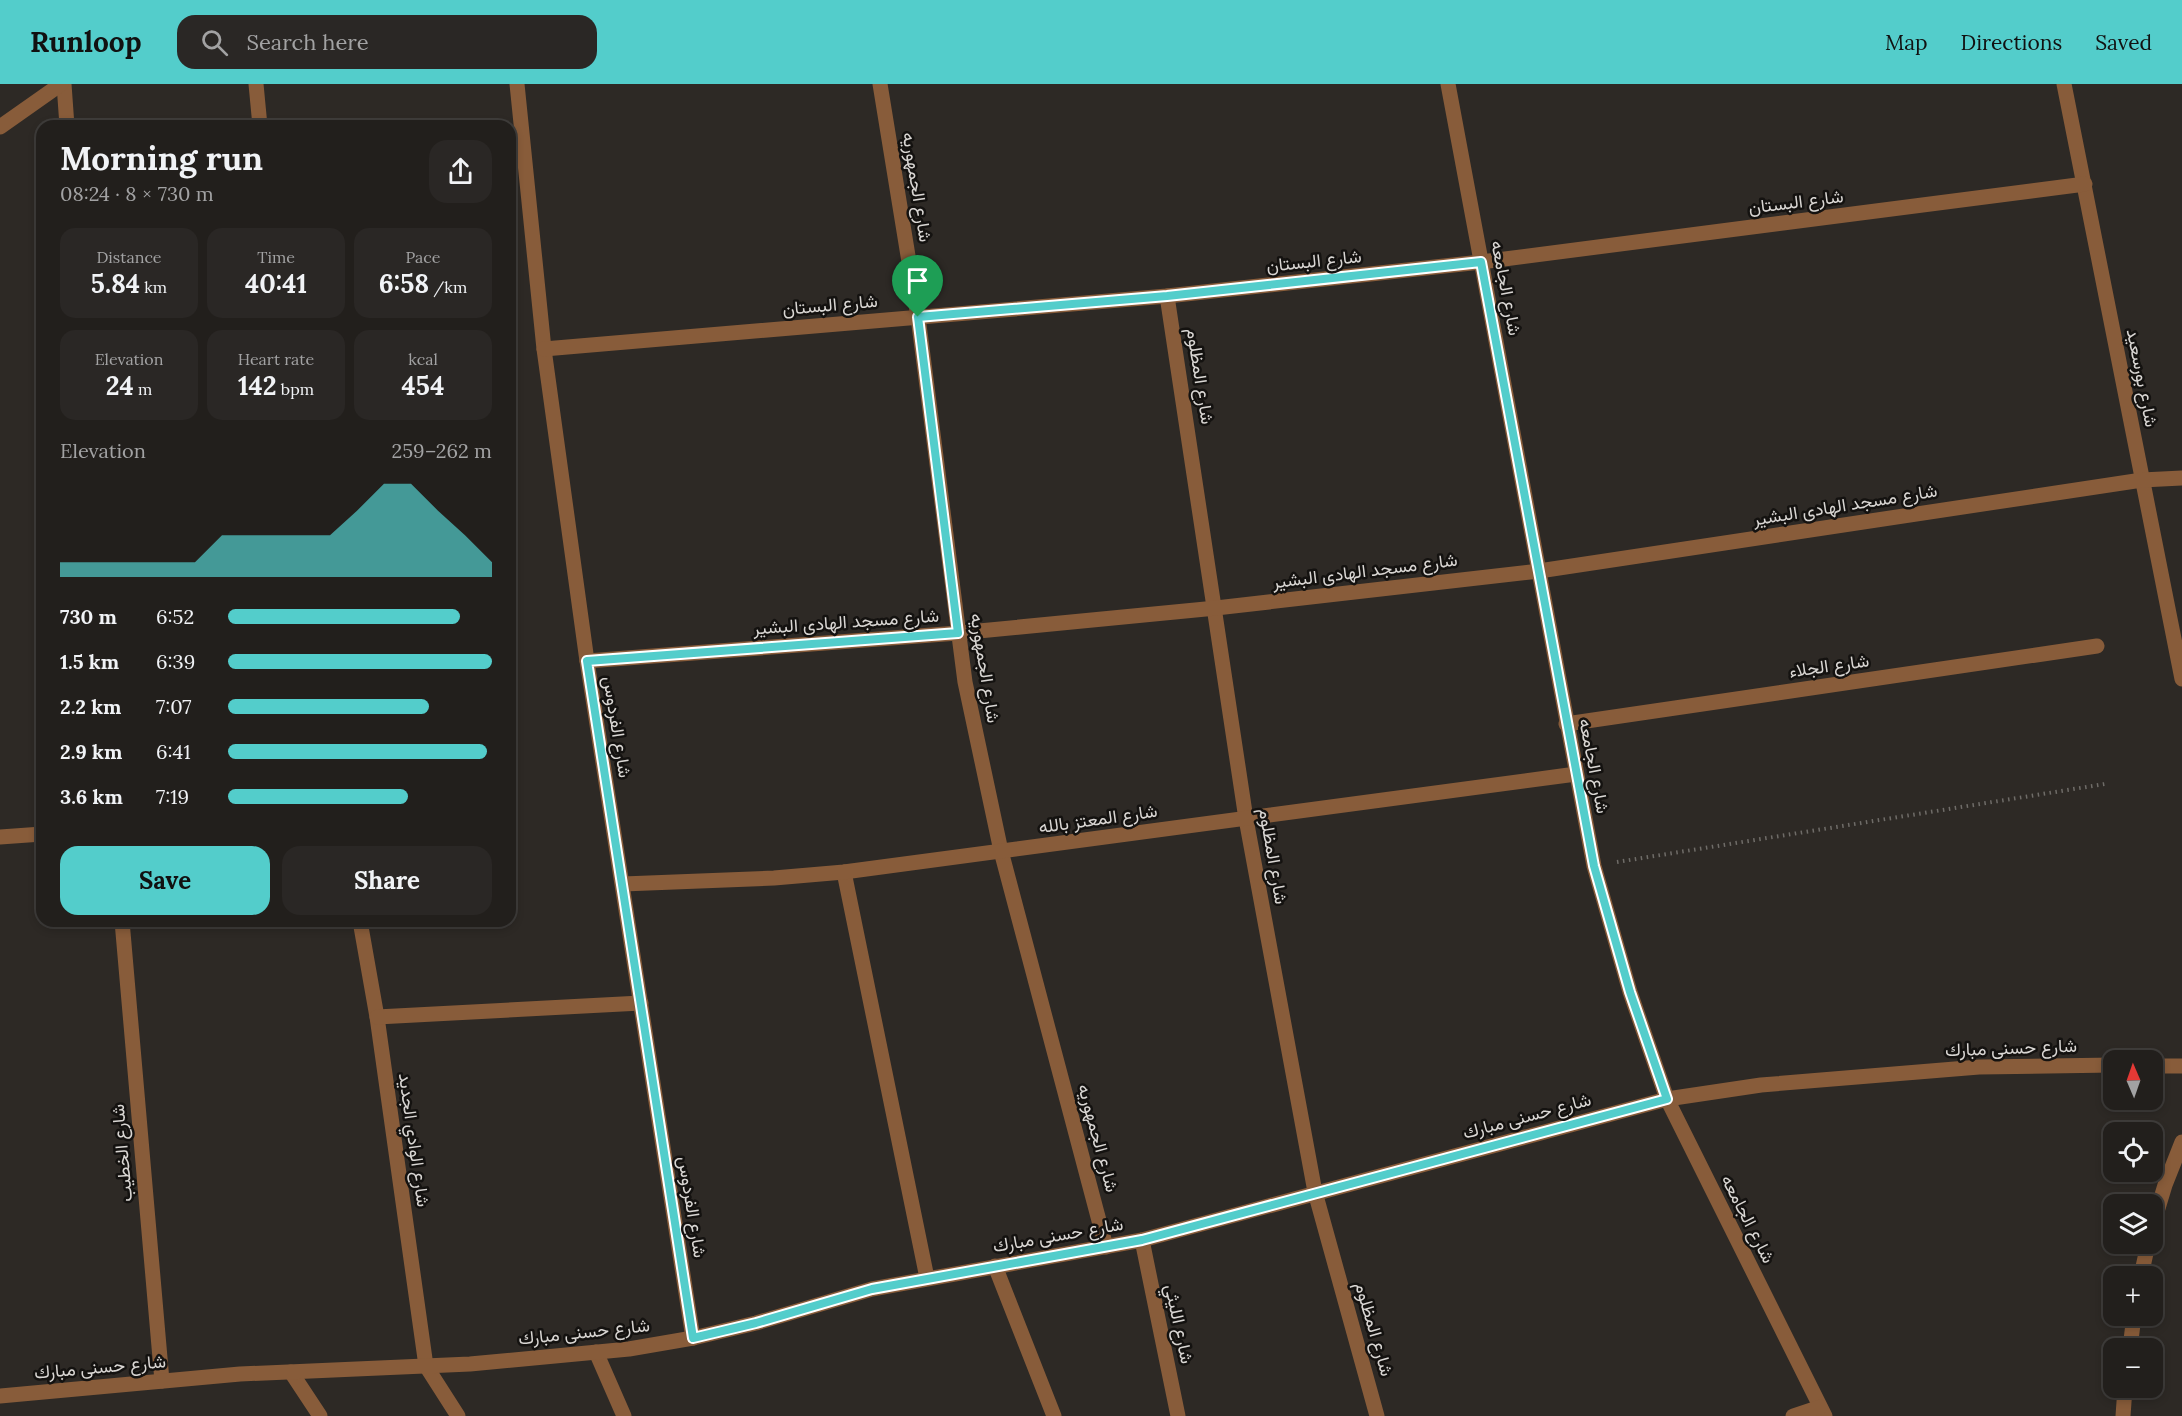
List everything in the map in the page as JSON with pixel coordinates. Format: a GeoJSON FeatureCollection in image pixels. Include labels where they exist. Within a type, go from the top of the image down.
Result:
{"type":"FeatureCollection","features":[{"type":"Feature","properties":{"kind":"street"},"geometry":{"type":"LineString","coordinates":[[0,127],[62,84],[66,120]]}},
{"type":"Feature","properties":{"kind":"street"},"geometry":{"type":"LineString","coordinates":[[256,84],[259,120]]}},
{"type":"Feature","properties":{"kind":"street","name":"شارع الفردوس"},"geometry":{"type":"LineString","coordinates":[[517,84],[544,349],[587,661],[693,1338]]}},
{"type":"Feature","properties":{"kind":"street","name":"شارع الجمهوريه"},"geometry":{"type":"LineString","coordinates":[[880,84],[918,317],[965,682],[1002,851],[1106,1247]]}},
{"type":"Feature","properties":{"kind":"street","name":"شارع الجامعه"},"geometry":{"type":"LineString","coordinates":[[1448,84],[1594,866],[1630,992],[1667,1099],[1823,1411]]}},
{"type":"Feature","properties":{"kind":"street","name":"شارع بورسعيد"},"geometry":{"type":"LineString","coordinates":[[2064,84],[2182,679]]}},
{"type":"Feature","properties":{"kind":"street","name":"شارع البستان"},"geometry":{"type":"LineString","coordinates":[[544,349],[1167,296],[1481,262],[2085,184]]}},
{"type":"Feature","properties":{"kind":"street","name":"شارع المظلوم"},"geometry":{"type":"LineString","coordinates":[[1167,296],[1246,819],[1315,1192],[1377,1416]]}},
{"type":"Feature","properties":{"kind":"street","name":"شارع مسجد الهادى البشير"},"geometry":{"type":"LineString","coordinates":[[587,661],[958,633],[1215,608],[1539,571],[2142,480],[2182,478]]}},
{"type":"Feature","properties":{"kind":"street","name":"شارع الجلاء"},"geometry":{"type":"LineString","coordinates":[[1566,724],[2097,646]]}},
{"type":"Feature","properties":{"kind":"street","name":"شارع المعتز بالله"},"geometry":{"type":"LineString","coordinates":[[623,884],[774,878],[844,872],[1576,774]]}},
{"type":"Feature","properties":{"kind":"street"},"geometry":{"type":"LineString","coordinates":[[0,837],[36,834]]}},
{"type":"Feature","properties":{"kind":"street"},"geometry":{"type":"LineString","coordinates":[[844,872],[927,1278]]}},
{"type":"Feature","properties":{"kind":"street","name":"شارع الخطيب"},"geometry":{"type":"LineString","coordinates":[[123,927],[162,1381]]}},
{"type":"Feature","properties":{"kind":"street","name":"شارع الوادي الجديد"},"geometry":{"type":"LineString","coordinates":[[361,927],[377,1017],[426,1366]]}},
{"type":"Feature","properties":{"kind":"street"},"geometry":{"type":"LineString","coordinates":[[377,1017],[641,1003]]}},
{"type":"Feature","properties":{"kind":"street","name":"شارع حسنى مبارك"},"geometry":{"type":"LineString","coordinates":[[0,1396],[162,1381],[426,1366],[596,1352],[693,1338],[756,1323],[872,1289],[1142,1240],[1667,1099],[1761,1085],[1979,1067],[2103,1065]]}},
{"type":"Feature","properties":{"kind":"street"},"geometry":{"type":"LineString","coordinates":[[2163,1066],[2182,1066]]}},
{"type":"Feature","properties":{"kind":"street"},"geometry":{"type":"LineString","coordinates":[[2162,1194],[2182,1142]]}},
{"type":"Feature","properties":{"kind":"street","name":"شارع الليثي"},"geometry":{"type":"LineString","coordinates":[[1142,1240],[1178,1416]]}},
{"type":"Feature","properties":{"kind":"street"},"geometry":{"type":"LineString","coordinates":[[995,1266],[1054,1416]]}},
{"type":"Feature","properties":{"kind":"street"},"geometry":{"type":"LineString","coordinates":[[596,1352],[624,1416]]}},
{"type":"Feature","properties":{"kind":"street"},"geometry":{"type":"LineString","coordinates":[[426,1366],[458,1416]]}},
{"type":"Feature","properties":{"kind":"street"},"geometry":{"type":"LineString","coordinates":[[291,1372],[320,1416]]}},
{"type":"Feature","properties":{"kind":"street"},"geometry":{"type":"LineString","coordinates":[[2123,1416],[2124,1398]]}},
{"type":"Feature","properties":{"kind":"street"},"geometry":{"type":"LineString","coordinates":[[1793,1416],[1823,1411]]}},
{"type":"Feature","properties":{"kind":"path"},"geometry":{"type":"LineString","coordinates":[[1594,866],[2105,784]]}},
{"type":"Feature","properties":{"kind":"route"},"geometry":{"type":"LineString","coordinates":[[1481,262],[1594,866],[1630,992],[1667,1099],[1142,1240],[872,1289],[756,1323],[693,1338],[587,661],[958,633],[918,317],[1167,296],[1481,262]]}}]}
